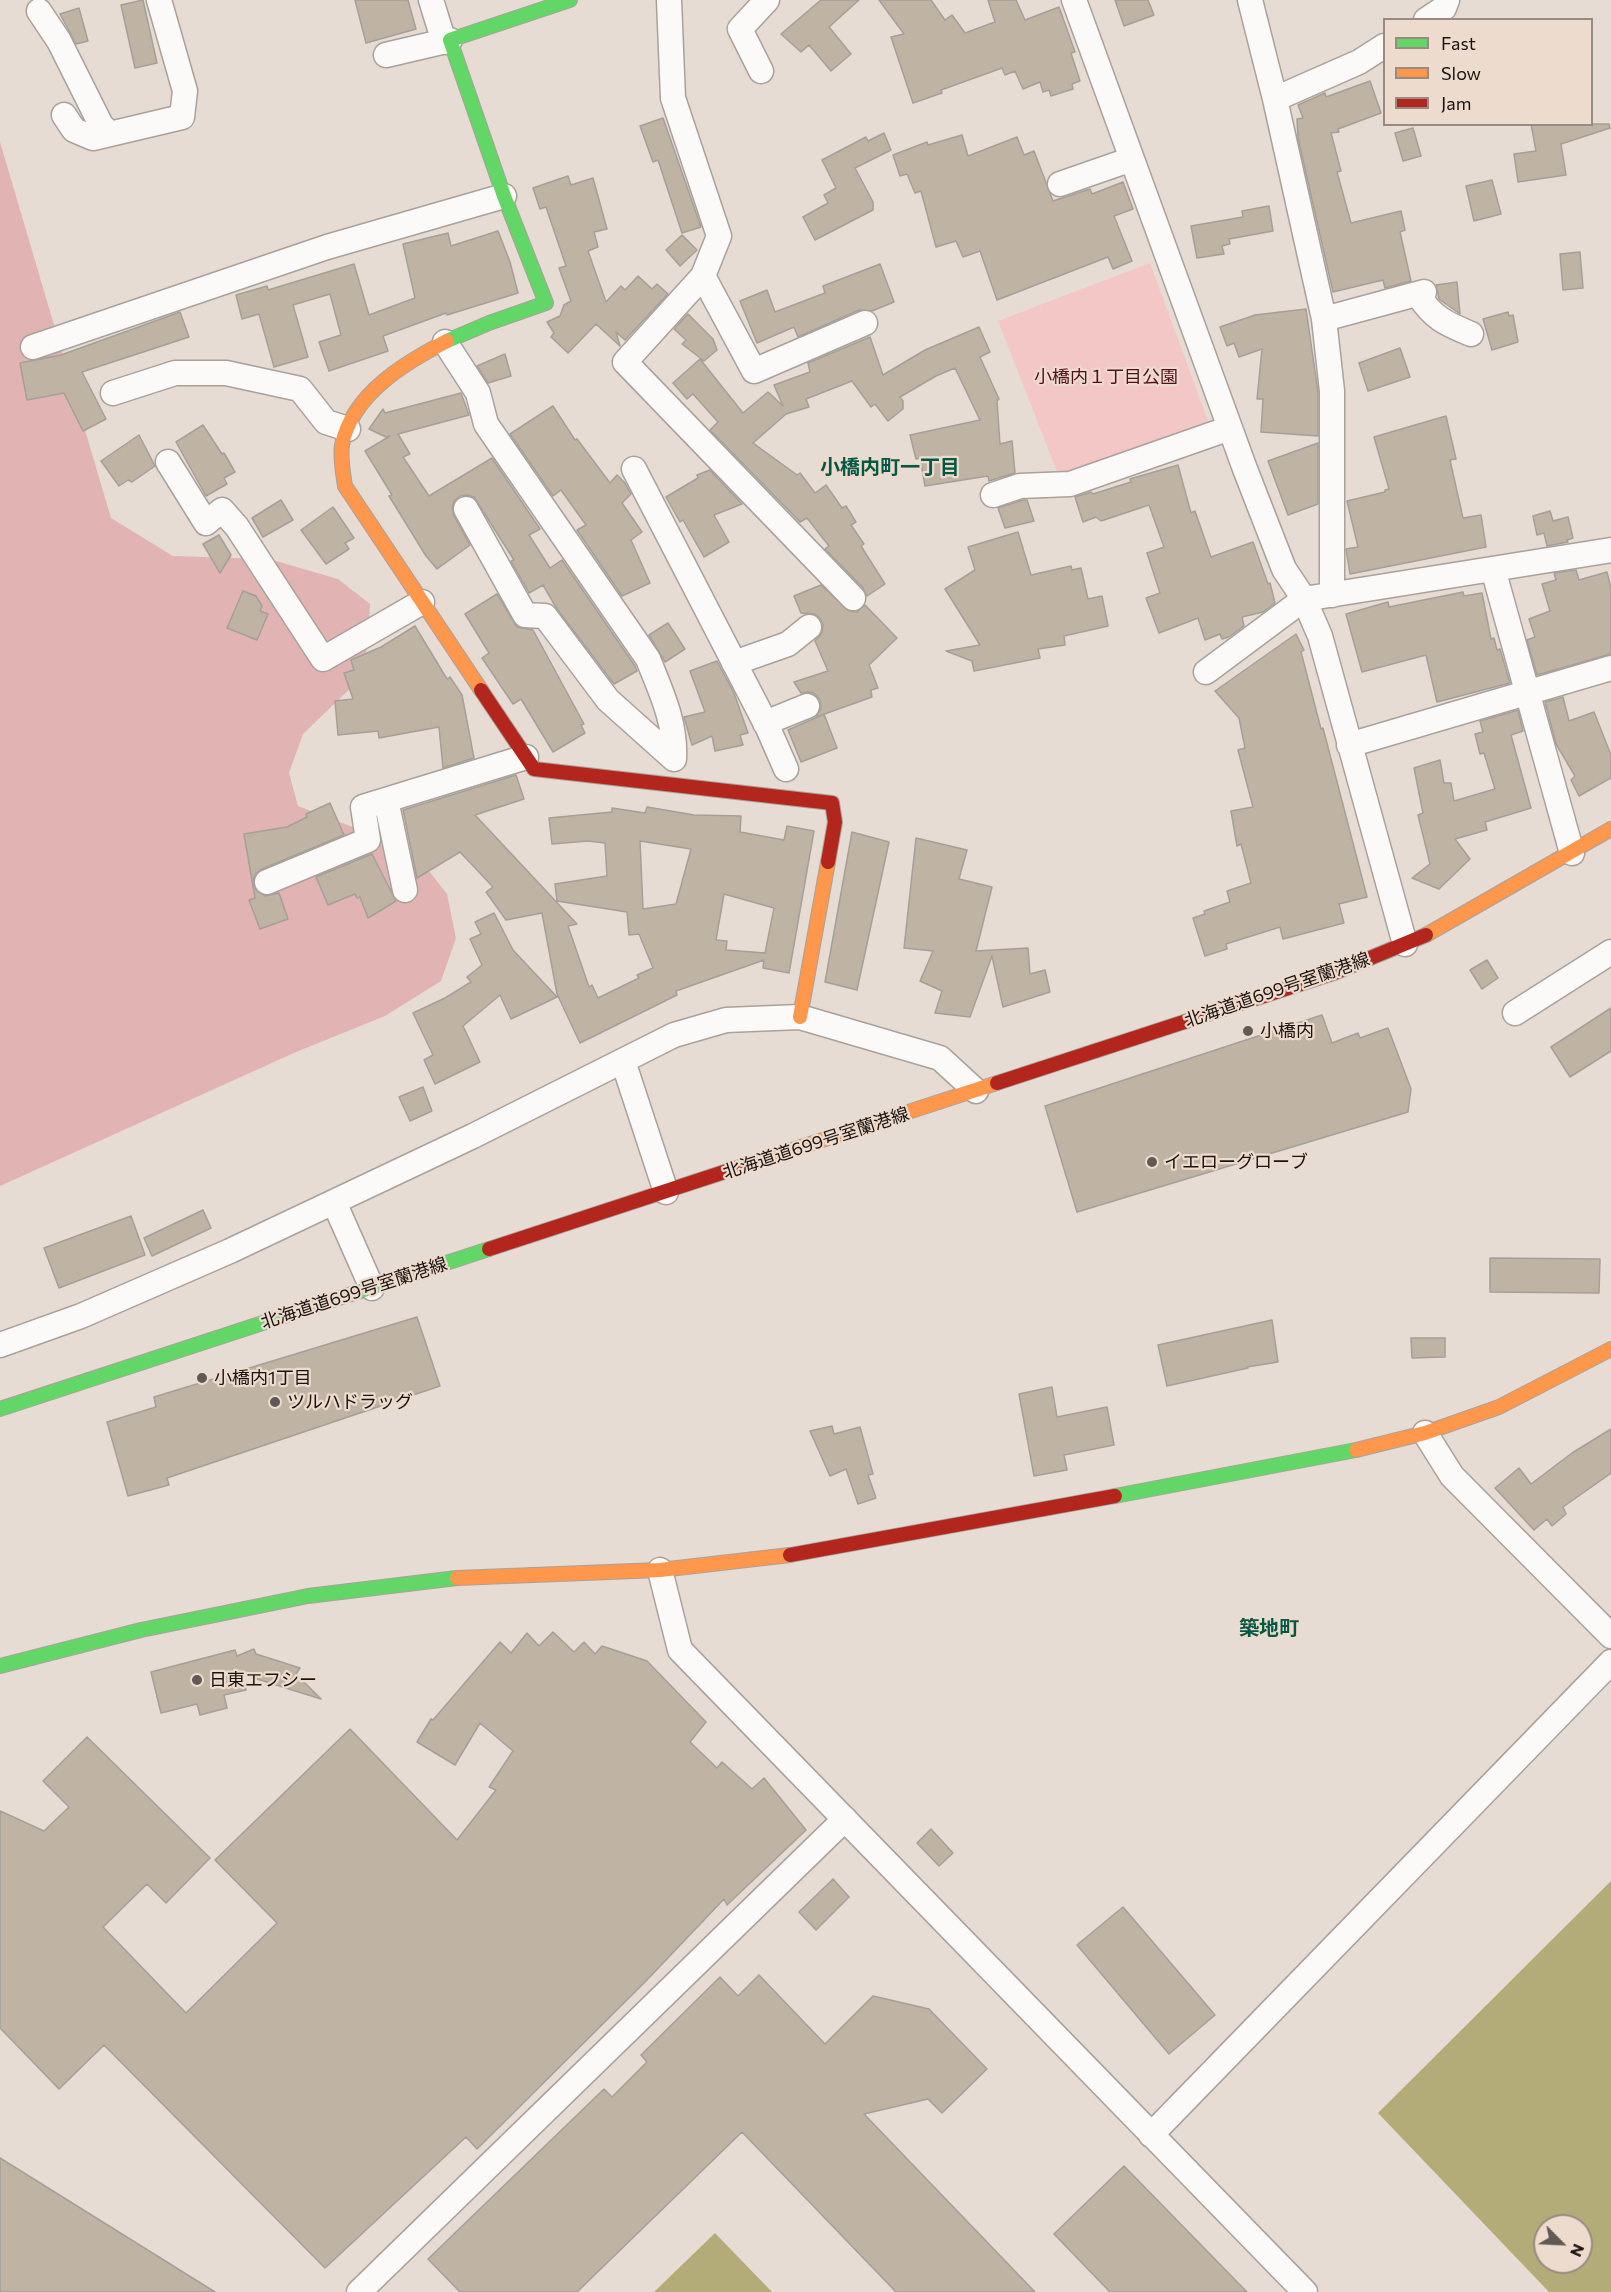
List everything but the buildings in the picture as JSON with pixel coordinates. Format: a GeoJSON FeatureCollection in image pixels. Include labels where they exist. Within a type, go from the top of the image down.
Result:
{"type":"FeatureCollection","features":[{"type":"Feature","properties":{"kind":"street"},"geometry":{"type":"LineString","coordinates":[[64,115],[74,130],[93,138],[182,117],[185,91],[159,0]]}},
{"type":"Feature","properties":{"kind":"street"},"geometry":{"type":"LineString","coordinates":[[431,0],[546,303],[485,324],[444,342],[383,382],[356,412],[343,441],[341,459],[345,486],[534,769],[832,803],[835,822],[800,1017]]}},
{"type":"Feature","properties":{"kind":"street"},"geometry":{"type":"LineString","coordinates":[[669,0],[673,98],[719,236],[703,276],[625,362],[853,598]]}},
{"type":"Feature","properties":{"kind":"street"},"geometry":{"type":"LineString","coordinates":[[761,71],[740,29],[767,0]]}},
{"type":"Feature","properties":{"kind":"street"},"geometry":{"type":"LineString","coordinates":[[1074,0],[1230,428],[1284,569],[1304,599],[1320,636],[1405,944]]}},
{"type":"Feature","properties":{"kind":"street"},"geometry":{"type":"LineString","coordinates":[[1250,0],[1275,99],[1324,319],[1332,391],[1332,595]]}},
{"type":"Feature","properties":{"kind":"street"},"geometry":{"type":"LineString","coordinates":[[1429,18],[1444,8],[1447,0]]}},
{"type":"Feature","properties":{"kind":"street"},"geometry":{"type":"LineString","coordinates":[[386,56],[447,41],[560,2]]}},
{"type":"Feature","properties":{"kind":"street"},"geometry":{"type":"LineString","coordinates":[[39,11],[59,41],[101,125],[110,134]]}},
{"type":"Feature","properties":{"kind":"street"},"geometry":{"type":"LineString","coordinates":[[1275,99],[1359,62],[1383,47]]}},
{"type":"Feature","properties":{"kind":"street"},"geometry":{"type":"LineString","coordinates":[[1060,184],[1132,159]]}},
{"type":"Feature","properties":{"kind":"street"},"geometry":{"type":"LineString","coordinates":[[33,347],[327,247],[504,196]]}},
{"type":"Feature","properties":{"kind":"street"},"geometry":{"type":"LineString","coordinates":[[703,276],[754,371],[865,323]]}},
{"type":"Feature","properties":{"kind":"street"},"geometry":{"type":"LineString","coordinates":[[1324,319],[1421,293],[1424,305],[1441,322],[1471,334]]}},
{"type":"Feature","properties":{"kind":"street"},"geometry":{"type":"LineString","coordinates":[[444,342],[478,393],[486,424],[648,658],[664,698],[675,737],[674,759],[608,700],[545,616],[525,615],[466,509]]}},
{"type":"Feature","properties":{"kind":"street"},"geometry":{"type":"LineString","coordinates":[[112,393],[175,373],[226,373],[300,389],[326,422],[348,429]]}},
{"type":"Feature","properties":{"kind":"street"},"geometry":{"type":"LineString","coordinates":[[993,495],[1020,486],[1070,484],[1230,428]]}},
{"type":"Feature","properties":{"kind":"street"},"geometry":{"type":"LineString","coordinates":[[168,462],[206,523],[222,510],[237,526],[323,659],[422,602]]}},
{"type":"Feature","properties":{"kind":"street"},"geometry":{"type":"LineString","coordinates":[[634,469],[765,723],[786,769]]}},
{"type":"Feature","properties":{"kind":"street"},"geometry":{"type":"LineString","coordinates":[[1206,672],[1304,599],[1611,550]]}},
{"type":"Feature","properties":{"kind":"street"},"geometry":{"type":"LineString","coordinates":[[1493,569],[1572,853]]}},
{"type":"Feature","properties":{"kind":"street"},"geometry":{"type":"LineString","coordinates":[[734,663],[788,644],[809,627]]}},
{"type":"Feature","properties":{"kind":"street"},"geometry":{"type":"LineString","coordinates":[[1350,745],[1611,669]]}},
{"type":"Feature","properties":{"kind":"street"},"geometry":{"type":"LineString","coordinates":[[765,723],[807,706]]}},
{"type":"Feature","properties":{"kind":"street"},"geometry":{"type":"LineString","coordinates":[[267,882],[368,840],[363,807],[526,757]]}},
{"type":"Feature","properties":{"kind":"street"},"geometry":{"type":"LineString","coordinates":[[386,800],[405,890]]}},
{"type":"Feature","properties":{"kind":"street","name":"北海道道699号室蘭港線"},"geometry":{"type":"LineString","coordinates":[[0,1409],[1334,973],[1405,944],[1572,853],[1611,829]]}},
{"type":"Feature","properties":{"kind":"street"},"geometry":{"type":"LineString","coordinates":[[1515,1013],[1611,952]]}},
{"type":"Feature","properties":{"kind":"street"},"geometry":{"type":"LineString","coordinates":[[0,1345],[81,1316],[334,1202],[473,1136],[674,1035],[726,1020],[800,1017],[940,1058],[976,1091]]}},
{"type":"Feature","properties":{"kind":"street"},"geometry":{"type":"LineString","coordinates":[[623,1061],[666,1192]]}},
{"type":"Feature","properties":{"kind":"street"},"geometry":{"type":"LineString","coordinates":[[334,1202],[372,1288]]}},
{"type":"Feature","properties":{"kind":"street"},"geometry":{"type":"LineString","coordinates":[[0,1666],[141,1630],[308,1596],[444,1578],[660,1570],[784,1556],[1329,1457],[1425,1433],[1500,1407],[1611,1349]]}},
{"type":"Feature","properties":{"kind":"street"},"geometry":{"type":"LineString","coordinates":[[1425,1433],[1452,1476],[1611,1636]]}},
{"type":"Feature","properties":{"kind":"street"},"geometry":{"type":"LineString","coordinates":[[660,1570],[680,1650],[1305,2292]]}},
{"type":"Feature","properties":{"kind":"street"},"geometry":{"type":"LineString","coordinates":[[1151,2135],[1611,1662]]}},
{"type":"Feature","properties":{"kind":"street"},"geometry":{"type":"LineString","coordinates":[[359,2292],[845,1820]]}},
{"type":"Feature","properties":{"kind":"green space","name":"小橋内１丁目公園"},"geometry":{"type":"Polygon","coordinates":[[[1150,263],[1210,426],[1060,479],[998,321],[1150,263]]]}},
{"type":"Feature","properties":{"kind":"shaded area"},"geometry":{"type":"Polygon","coordinates":[[[0,142],[111,518],[173,556],[269,559],[338,579],[370,604],[368,644],[360,679],[303,734],[289,773],[298,806],[371,834],[422,862],[447,894],[456,938],[441,981],[385,1016],[296,1052],[0,1186],[0,142]]]}},
{"type":"Feature","properties":{"kind":"shaded area"},"geometry":{"type":"Polygon","coordinates":[[[1611,1881],[1611,2292],[1549,2292],[1378,2113],[1611,1881]]]}},
{"type":"Feature","properties":{"kind":"shaded area"},"geometry":{"type":"Polygon","coordinates":[[[715,2233],[772,2292],[654,2292],[715,2233]]]}},
{"type":"Feature","properties":{"kind":"traffic: fast"},"geometry":{"type":"LineString","coordinates":[[447,341],[546,303],[504,196],[450,40],[570,0]]}},
{"type":"Feature","properties":{"kind":"traffic: fast"},"geometry":{"type":"LineString","coordinates":[[0,1409],[489,1249]]}},
{"type":"Feature","properties":{"kind":"traffic: fast"},"geometry":{"type":"LineString","coordinates":[[1115,1496],[1356,1450]]}},
{"type":"Feature","properties":{"kind":"traffic: fast"},"geometry":{"type":"LineString","coordinates":[[0,1666],[141,1630],[308,1596],[457,1578]]}},
{"type":"Feature","properties":{"kind":"traffic: slow"},"geometry":{"type":"LineString","coordinates":[[447,341],[398,370],[369,395],[357,410],[348,427],[341,455],[345,486],[481,690]]}},
{"type":"Feature","properties":{"kind":"traffic: slow"},"geometry":{"type":"LineString","coordinates":[[1426,935],[1611,829]]}},
{"type":"Feature","properties":{"kind":"traffic: slow"},"geometry":{"type":"LineString","coordinates":[[800,1017],[828,862]]}},
{"type":"Feature","properties":{"kind":"traffic: slow"},"geometry":{"type":"LineString","coordinates":[[767,1158],[997,1083]]}},
{"type":"Feature","properties":{"kind":"traffic: slow"},"geometry":{"type":"LineString","coordinates":[[1356,1450],[1425,1433],[1499,1407],[1611,1349]]}},
{"type":"Feature","properties":{"kind":"traffic: slow"},"geometry":{"type":"LineString","coordinates":[[457,1578],[660,1570],[790,1555]]}},
{"type":"Feature","properties":{"kind":"traffic: jam"},"geometry":{"type":"LineString","coordinates":[[481,690],[534,769],[832,803],[835,822],[828,862]]}},
{"type":"Feature","properties":{"kind":"traffic: jam"},"geometry":{"type":"LineString","coordinates":[[997,1083],[1334,973],[1426,935]]}},
{"type":"Feature","properties":{"kind":"traffic: jam"},"geometry":{"type":"LineString","coordinates":[[489,1249],[767,1158]]}},
{"type":"Feature","properties":{"kind":"traffic: jam"},"geometry":{"type":"LineString","coordinates":[[790,1555],[1115,1496]]}},
{"type":"Feature","properties":{"kind":"place","name":"小橋内"},"geometry":{"type":"Point","coordinates":[1248,1031]}},
{"type":"Feature","properties":{"kind":"place","name":"イエローグローブ"},"geometry":{"type":"Point","coordinates":[1152,1162]}},
{"type":"Feature","properties":{"kind":"place","name":"小橋内1丁目"},"geometry":{"type":"Point","coordinates":[202,1378]}},
{"type":"Feature","properties":{"kind":"place","name":"ツルハドラッグ"},"geometry":{"type":"Point","coordinates":[275,1402]}},
{"type":"Feature","properties":{"kind":"place","name":"日東エフシー"},"geometry":{"type":"Point","coordinates":[197,1680]}},
{"type":"Feature","properties":{"kind":"district","name":"小橋内町一丁目"},"geometry":{"type":"Point","coordinates":[890,467]}},
{"type":"Feature","properties":{"kind":"district","name":"築地町"},"geometry":{"type":"Point","coordinates":[1269,1628]}}]}
